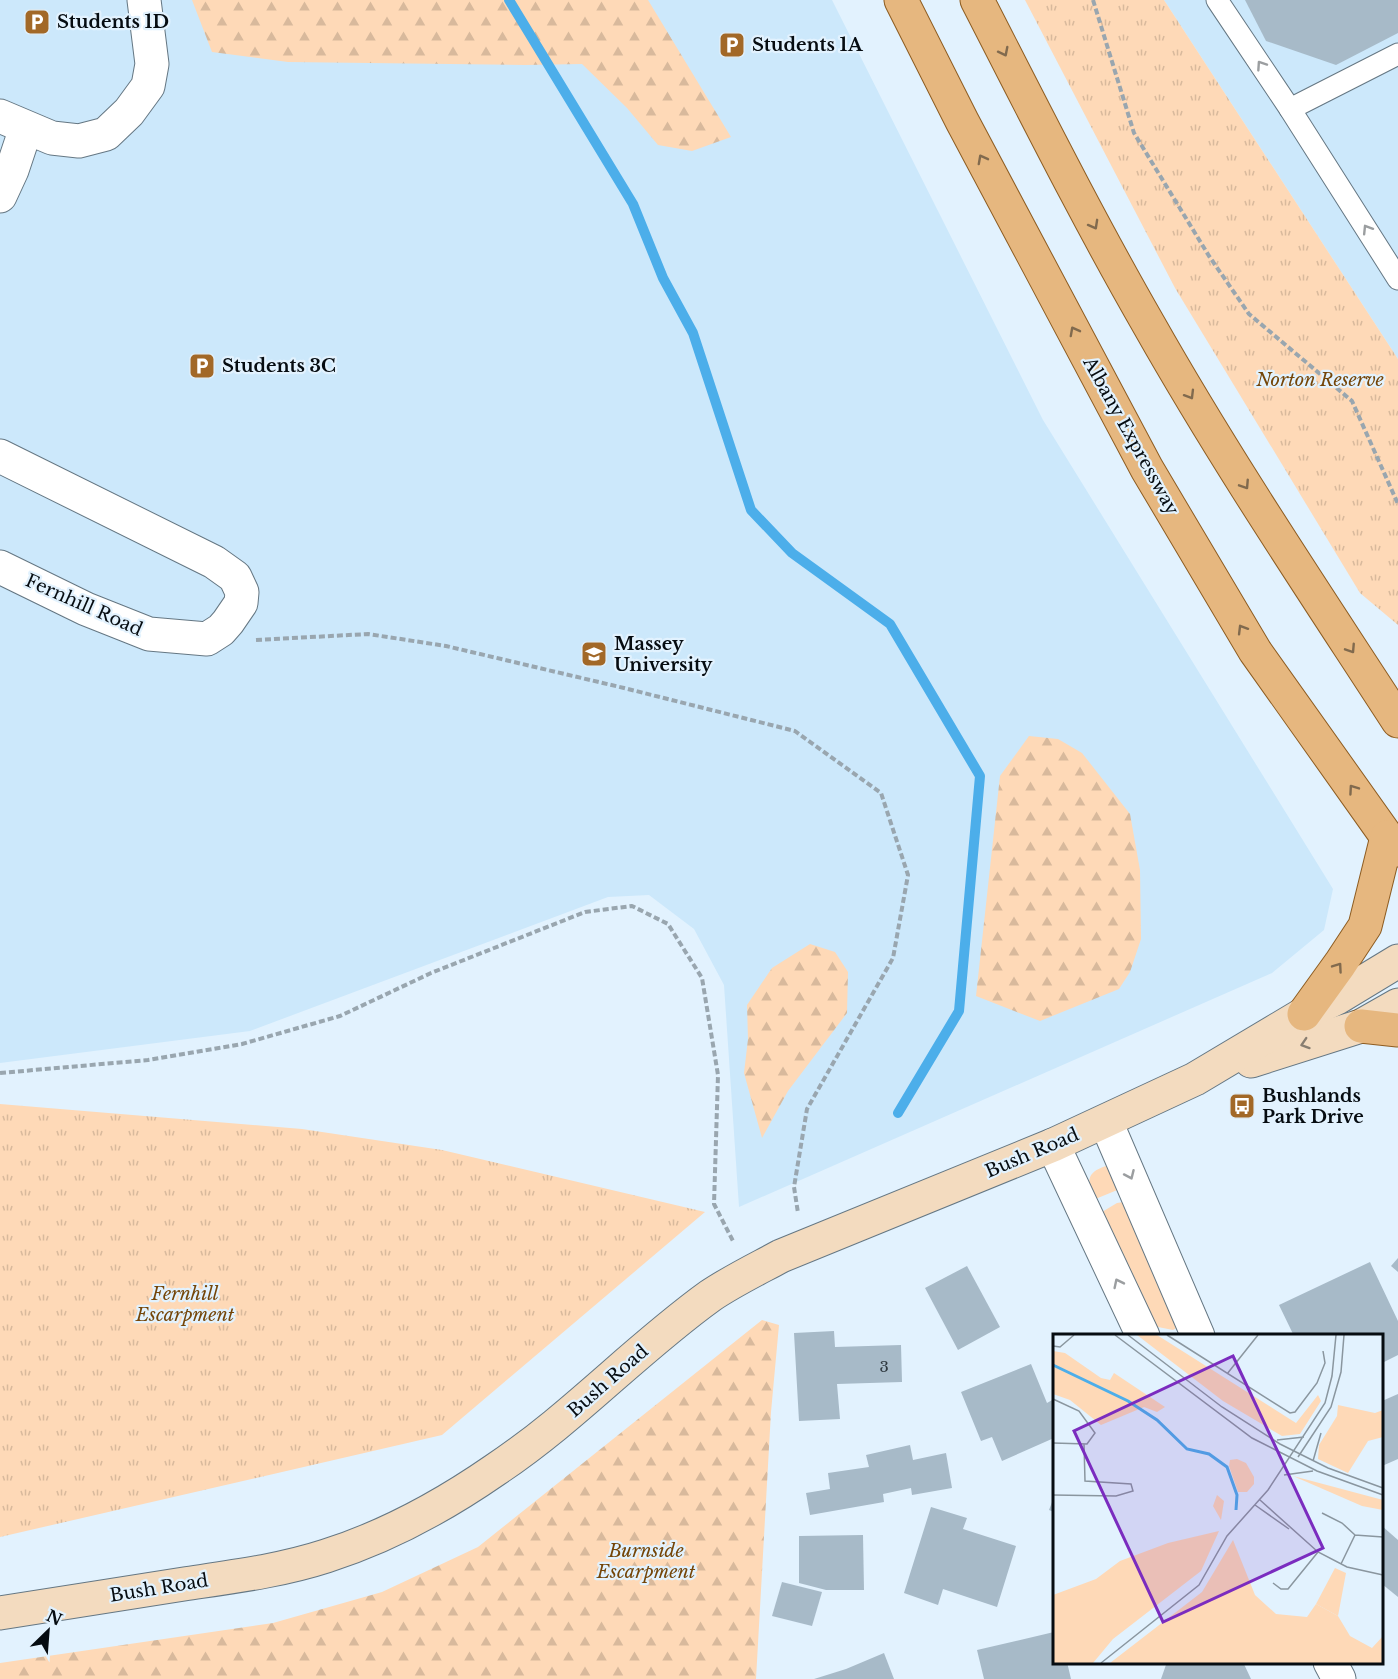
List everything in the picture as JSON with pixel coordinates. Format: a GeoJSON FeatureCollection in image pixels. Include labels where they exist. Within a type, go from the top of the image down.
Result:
{"type":"FeatureCollection","features":[{"type":"Feature","properties":{"kind":"main road","name":"Albany Expressway"},"geometry":{"type":"LineString","coordinates":[[901,0],[962,121],[1147,469],[1255,651],[1392,843]]}},
{"type":"Feature","properties":{"kind":"main road"},"geometry":{"type":"LineString","coordinates":[[977,0],[1088,214],[1149,325],[1214,436],[1398,721]]}},
{"type":"Feature","properties":{"kind":"main road"},"geometry":{"type":"LineString","coordinates":[[1304,1014],[1365,926],[1392,843]]}},
{"type":"Feature","properties":{"kind":"main road","name":"Bush Road"},"geometry":{"type":"LineString","coordinates":[[0,1613],[259,1573],[325,1556],[384,1534],[442,1504],[513,1458],[549,1432],[677,1322],[712,1295],[750,1273],[804,1247],[1106,1122],[1195,1079],[1398,961]]}},
{"type":"Feature","properties":{"kind":"main road","name":"Bush Road"},"geometry":{"type":"LineString","coordinates":[[1195,1079],[1361,1026],[1398,1005]]}},
{"type":"Feature","properties":{"kind":"main road"},"geometry":{"type":"LineString","coordinates":[[1361,1026],[1398,1030]]}},
{"type":"Feature","properties":{"kind":"street"},"geometry":{"type":"LineString","coordinates":[[0,196],[12,170],[13,122],[52,138],[79,141],[106,134],[129,112],[148,86],[152,64],[144,0]]}},
{"type":"Feature","properties":{"kind":"street"},"geometry":{"type":"LineString","coordinates":[[0,456],[214,562],[235,577],[242,592],[241,603],[222,630],[207,639]]}},
{"type":"Feature","properties":{"kind":"street","name":"Fernhill Road"},"geometry":{"type":"LineString","coordinates":[[0,567],[86,609],[149,634],[207,639]]}},
{"type":"Feature","properties":{"kind":"street"},"geometry":{"type":"LineString","coordinates":[[1106,1122],[1190,1333]]}},
{"type":"Feature","properties":{"kind":"street"},"geometry":{"type":"LineString","coordinates":[[1053,1145],[1143,1334]]}},
{"type":"Feature","properties":{"kind":"street"},"geometry":{"type":"LineString","coordinates":[[1331,1664],[1339,1679]]}},
{"type":"Feature","properties":{"kind":"lane"},"geometry":{"type":"LineString","coordinates":[[1217,0],[1290,109],[1398,279]]}},
{"type":"Feature","properties":{"kind":"lane"},"geometry":{"type":"LineString","coordinates":[[1290,109],[1398,54]]}},
{"type":"Feature","properties":{"kind":"path"},"geometry":{"type":"LineString","coordinates":[[1093,0],[1134,133],[1139,142],[1209,256],[1249,314],[1352,401],[1398,504]]}},
{"type":"Feature","properties":{"kind":"path"},"geometry":{"type":"LineString","coordinates":[[207,639],[245,640],[368,634],[446,646],[795,731],[881,794],[908,875],[893,957],[807,1109],[794,1187],[804,1247]]}},
{"type":"Feature","properties":{"kind":"path"},"geometry":{"type":"LineString","coordinates":[[0,1073],[148,1060],[242,1044],[340,1016],[431,974],[585,912],[632,906],[668,924],[702,978],[718,1074],[714,1204],[750,1273]]}},
{"type":"Feature","properties":{"kind":"shaded area","name":"Massey University"},"geometry":{"type":"Polygon","coordinates":[[[0,0],[832,0],[1043,420],[1333,889],[1324,930],[1272,973],[739,1207],[724,985],[694,929],[649,895],[608,897],[250,1031],[0,1063],[0,0]]]}},
{"type":"Feature","properties":{"kind":"shaded area"},"geometry":{"type":"Polygon","coordinates":[[[1164,0],[1398,0],[1398,359],[1164,0]]]}},
{"type":"Feature","properties":{"kind":"green space"},"geometry":{"type":"Polygon","coordinates":[[[192,0],[648,0],[731,137],[692,151],[658,145],[627,108],[582,64],[288,62],[212,52],[192,0]]]}},
{"type":"Feature","properties":{"kind":"green space","name":"Norton Reserve"},"geometry":{"type":"Polygon","coordinates":[[[1025,0],[1164,0],[1398,359],[1398,625],[1360,593],[1175,288],[1025,0]]]}},
{"type":"Feature","properties":{"kind":"green space"},"geometry":{"type":"Polygon","coordinates":[[[1029,736],[1058,739],[1082,753],[1130,814],[1140,870],[1141,939],[1130,972],[1119,989],[1040,1021],[976,996],[1000,776],[1029,736]]]}},
{"type":"Feature","properties":{"kind":"green space"},"geometry":{"type":"Polygon","coordinates":[[[810,944],[835,952],[848,972],[847,1013],[788,1091],[762,1138],[744,1073],[748,1039],[747,1005],[772,968],[810,944]]]}},
{"type":"Feature","properties":{"kind":"green space","name":"Fernhill Escarpment"},"geometry":{"type":"Polygon","coordinates":[[[0,1104],[302,1129],[442,1150],[705,1212],[442,1435],[0,1537],[0,1104]]]}},
{"type":"Feature","properties":{"kind":"green space"},"geometry":{"type":"Polygon","coordinates":[[[1106,1166],[1116,1168],[1127,1186],[1093,1200],[1089,1183],[1091,1175],[1106,1166]]]}},
{"type":"Feature","properties":{"kind":"green space"},"geometry":{"type":"Polygon","coordinates":[[[1130,1201],[1181,1325],[1173,1330],[1158,1327],[1144,1315],[1102,1212],[1117,1203],[1130,1201]]]}},
{"type":"Feature","properties":{"kind":"green space","name":"Burnside Escarpment"},"geometry":{"type":"Polygon","coordinates":[[[762,1320],[779,1325],[771,1412],[756,1679],[0,1679],[0,1663],[273,1623],[382,1592],[478,1547],[762,1320]]]}},
{"type":"Feature","properties":{"kind":"building"},"geometry":{"type":"Polygon","coordinates":[[[1245,0],[1398,0],[1398,33],[1336,65],[1266,41],[1245,0]]]}},
{"type":"Feature","properties":{"kind":"building"},"geometry":{"type":"Polygon","coordinates":[[[1398,1258],[1398,1272],[1391,1266],[1398,1258]]]}},
{"type":"Feature","properties":{"kind":"building"},"geometry":{"type":"Polygon","coordinates":[[[1370,1262],[1398,1321],[1398,1355],[1383,1362],[1383,1334],[1293,1334],[1279,1305],[1370,1262]]]}},
{"type":"Feature","properties":{"kind":"building"},"geometry":{"type":"Polygon","coordinates":[[[967,1266],[1000,1327],[958,1350],[925,1288],[967,1266]]]}},
{"type":"Feature","properties":{"kind":"building"},"geometry":{"type":"Polygon","coordinates":[[[834,1331],[835,1347],[901,1345],[902,1382],[837,1384],[840,1419],[799,1421],[794,1333],[834,1331]]]}},
{"type":"Feature","properties":{"kind":"building"},"geometry":{"type":"Polygon","coordinates":[[[1031,1364],[1047,1403],[1053,1400],[1053,1438],[1002,1461],[992,1437],[981,1441],[961,1392],[1031,1364]]]}},
{"type":"Feature","properties":{"kind":"building"},"geometry":{"type":"Polygon","coordinates":[[[1398,1394],[1398,1459],[1383,1466],[1383,1401],[1398,1394]]]}},
{"type":"Feature","properties":{"kind":"building"},"geometry":{"type":"Polygon","coordinates":[[[910,1445],[913,1460],[946,1453],[952,1488],[912,1495],[911,1488],[883,1494],[884,1502],[810,1515],[806,1493],[830,1489],[828,1473],[869,1467],[866,1455],[910,1445]]]}},
{"type":"Feature","properties":{"kind":"building"},"geometry":{"type":"Polygon","coordinates":[[[1053,1500],[1053,1512],[1049,1510],[1053,1500]]]}},
{"type":"Feature","properties":{"kind":"building"},"geometry":{"type":"Polygon","coordinates":[[[931,1507],[967,1518],[963,1529],[1016,1546],[997,1607],[943,1589],[938,1605],[904,1593],[931,1507]]]}},
{"type":"Feature","properties":{"kind":"building"},"geometry":{"type":"Polygon","coordinates":[[[1383,1527],[1398,1540],[1398,1597],[1383,1585],[1383,1527]]]}},
{"type":"Feature","properties":{"kind":"building"},"geometry":{"type":"Polygon","coordinates":[[[863,1535],[864,1590],[826,1590],[799,1583],[799,1536],[863,1535]]]}},
{"type":"Feature","properties":{"kind":"building"},"geometry":{"type":"Polygon","coordinates":[[[782,1582],[822,1592],[812,1626],[772,1616],[782,1582]]]}},
{"type":"Feature","properties":{"kind":"building"},"geometry":{"type":"Polygon","coordinates":[[[1053,1632],[1053,1664],[1067,1664],[1071,1679],[984,1679],[977,1650],[1053,1632]]]}},
{"type":"Feature","properties":{"kind":"building"},"geometry":{"type":"Polygon","coordinates":[[[884,1653],[894,1679],[814,1679],[846,1669],[884,1653]]]}},
{"type":"Feature","properties":{"kind":"building"},"geometry":{"type":"Polygon","coordinates":[[[1166,1664],[1244,1664],[1251,1679],[1161,1679],[1166,1664]]]}},
{"type":"Feature","properties":{"kind":"waterway"},"geometry":{"type":"LineString","coordinates":[[509,0],[633,204],[663,278],[693,333],[751,510],[792,553],[890,624],[980,776],[959,1011],[898,1113]]}},
{"type":"Feature","properties":{"kind":"place","name":"Students 1D"},"geometry":{"type":"Point","coordinates":[37,22]}},
{"type":"Feature","properties":{"kind":"place","name":"Students 1A"},"geometry":{"type":"Point","coordinates":[732,45]}},
{"type":"Feature","properties":{"kind":"place","name":"Students 3C"},"geometry":{"type":"Point","coordinates":[202,366]}},
{"type":"Feature","properties":{"kind":"place","name":"Massey University"},"geometry":{"type":"Point","coordinates":[594,654]}},
{"type":"Feature","properties":{"kind":"place","name":"Bushlands Park Drive"},"geometry":{"type":"Point","coordinates":[1242,1106]}}]}
